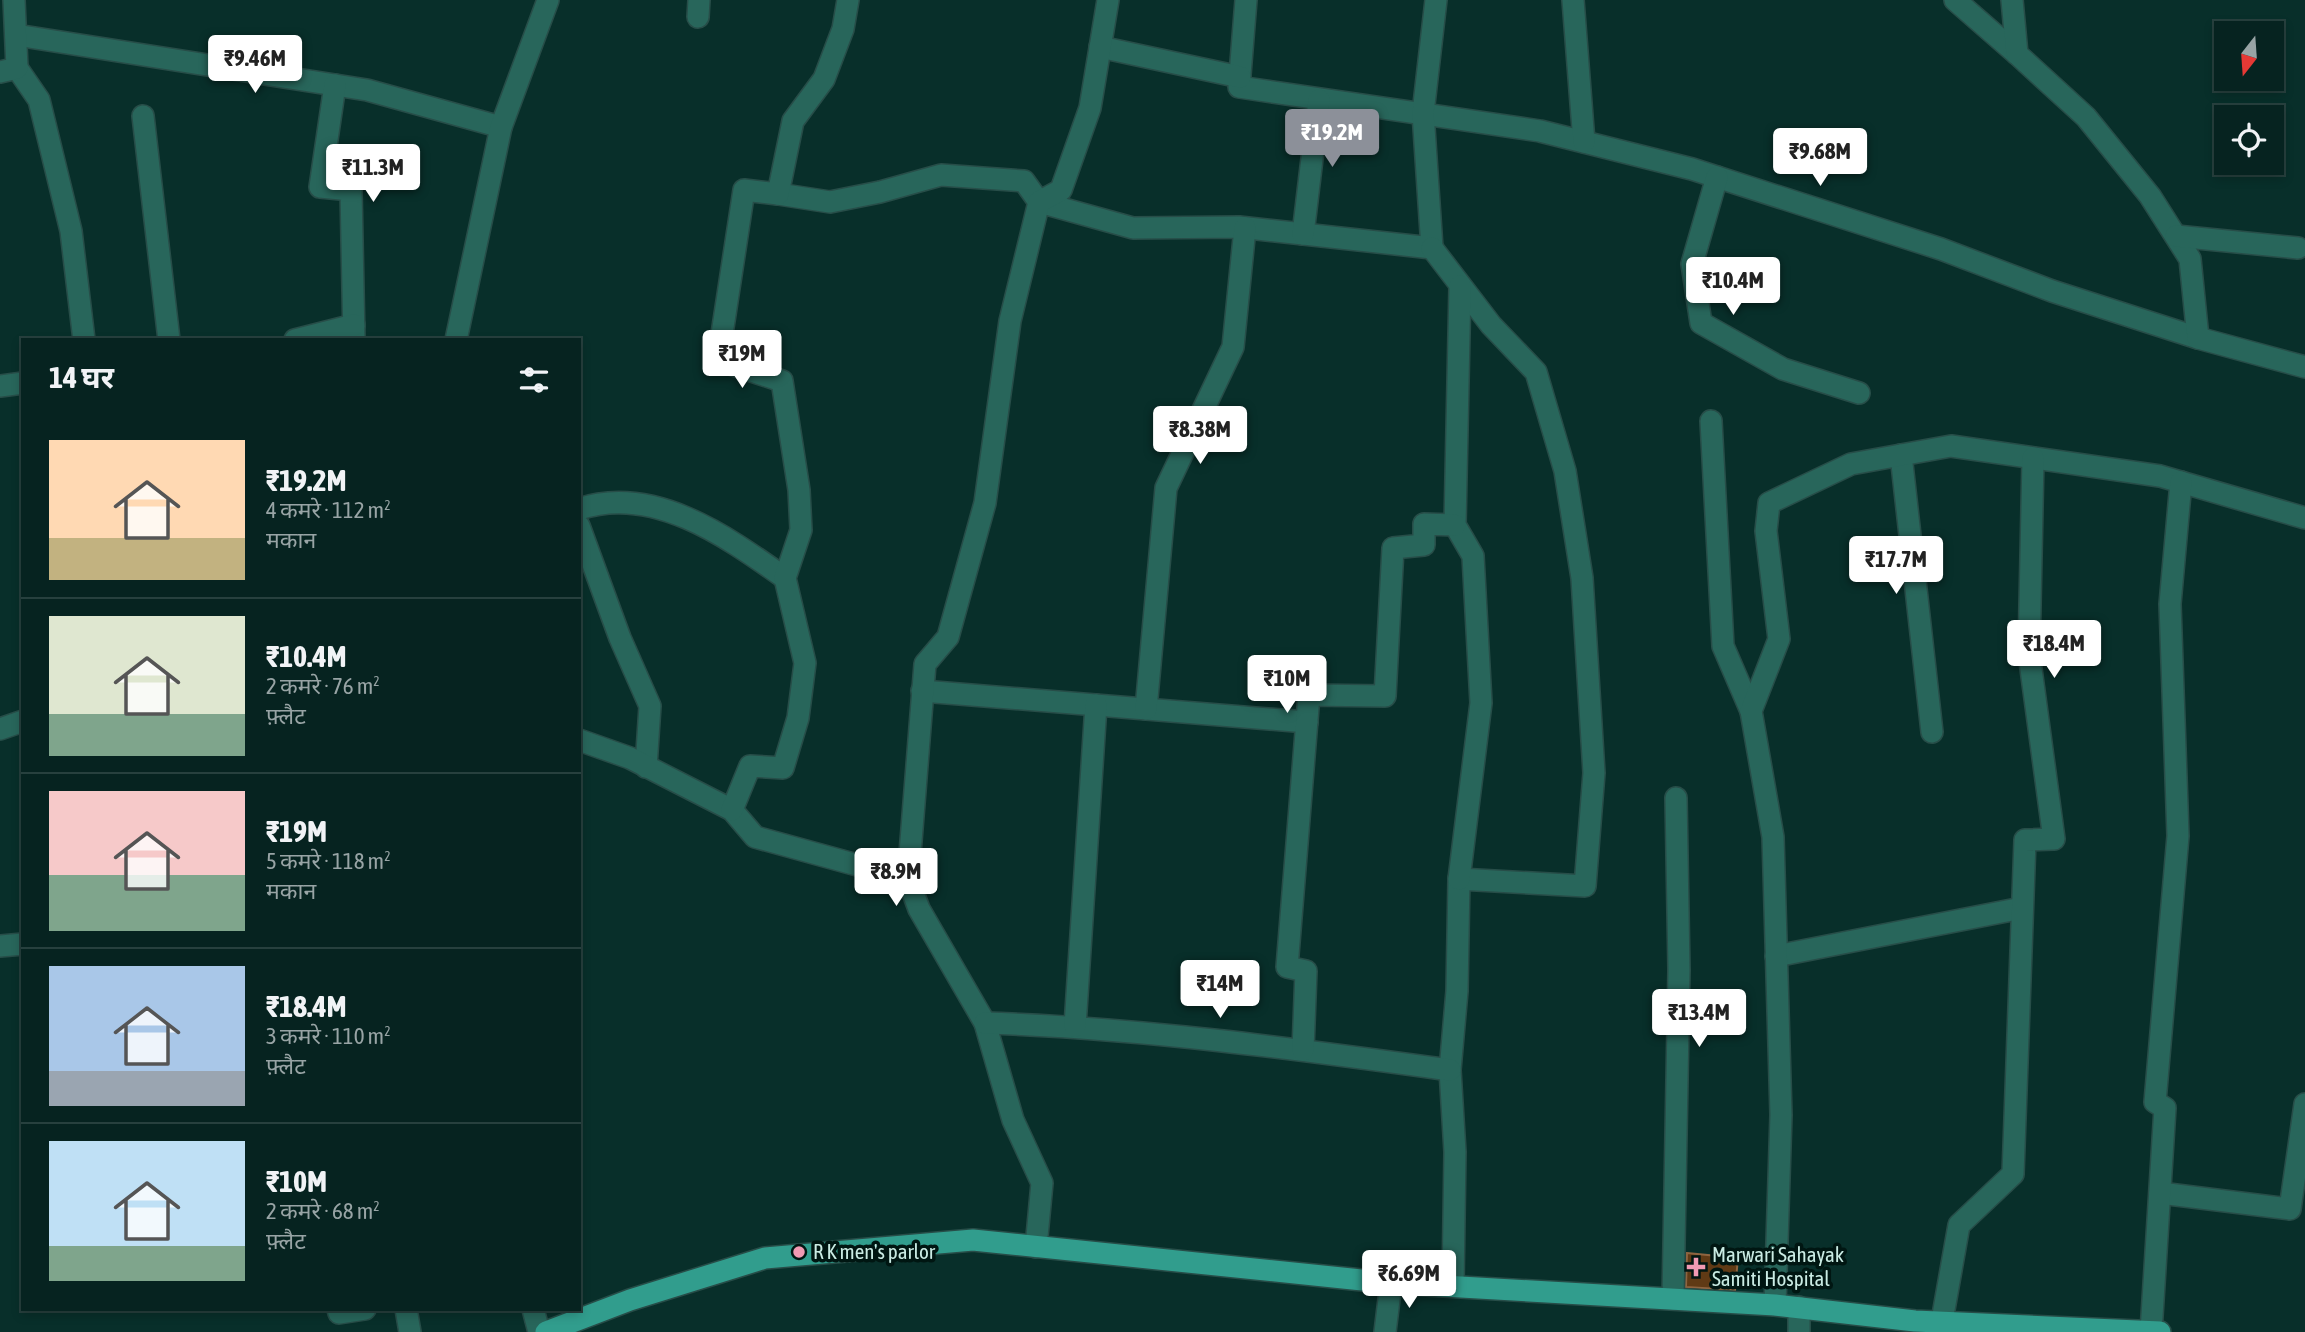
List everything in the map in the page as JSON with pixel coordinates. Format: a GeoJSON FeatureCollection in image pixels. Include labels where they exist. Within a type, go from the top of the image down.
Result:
{"type":"FeatureCollection","features":[{"type":"Feature","properties":{"kind":"main road"},"geometry":{"type":"LineString","coordinates":[[546,1332],[630,1300],[765,1258],[973,1240],[1391,1283],[1799,1307],[1941,1327],[2161,1332]]}},
{"type":"Feature","properties":{"kind":"street"},"geometry":{"type":"LineString","coordinates":[[15,0],[16,35],[9,70],[39,100],[71,231],[84,338]]}},
{"type":"Feature","properties":{"kind":"street"},"geometry":{"type":"LineString","coordinates":[[456,338],[501,127],[548,0]]}},
{"type":"Feature","properties":{"kind":"street"},"geometry":{"type":"LineString","coordinates":[[778,194],[793,121],[824,79],[843,29],[848,0]]}},
{"type":"Feature","properties":{"kind":"street"},"geometry":{"type":"LineString","coordinates":[[1036,1247],[1042,1183],[1013,1120],[985,1023],[919,909],[908,878],[925,664],[948,637],[985,503],[1010,321],[1038,202],[1060,190],[1090,108],[1108,0]]}},
{"type":"Feature","properties":{"kind":"street"},"geometry":{"type":"LineString","coordinates":[[1246,0],[1239,87],[1540,131],[1584,142],[1717,177],[1941,249],[2052,290],[2198,338],[2305,367]]}},
{"type":"Feature","properties":{"kind":"street"},"geometry":{"type":"LineString","coordinates":[[1436,0],[1423,113],[1432,248],[1491,325],[1536,372],[1565,471],[1582,578],[1594,773],[1585,886],[1459,879]]}},
{"type":"Feature","properties":{"kind":"street"},"geometry":{"type":"LineString","coordinates":[[1573,0],[1584,142]]}},
{"type":"Feature","properties":{"kind":"street"},"geometry":{"type":"LineString","coordinates":[[1955,0],[2086,117],[2150,196],[2190,259],[2198,338]]}},
{"type":"Feature","properties":{"kind":"street"},"geometry":{"type":"LineString","coordinates":[[2012,0],[2017,54]]}},
{"type":"Feature","properties":{"kind":"street"},"geometry":{"type":"LineString","coordinates":[[16,35],[367,90],[501,127]]}},
{"type":"Feature","properties":{"kind":"street"},"geometry":{"type":"LineString","coordinates":[[1100,47],[1240,77]]}},
{"type":"Feature","properties":{"kind":"street"},"geometry":{"type":"LineString","coordinates":[[310,338],[354,332],[351,190],[320,187],[335,85]]}},
{"type":"Feature","properties":{"kind":"street"},"geometry":{"type":"LineString","coordinates":[[1303,234],[1319,100]]}},
{"type":"Feature","properties":{"kind":"street"},"geometry":{"type":"LineString","coordinates":[[143,116],[169,338]]}},
{"type":"Feature","properties":{"kind":"street"},"geometry":{"type":"LineString","coordinates":[[732,810],[750,766],[783,768],[798,718],[805,663],[785,578],[801,530],[799,490],[782,381],[718,360],[744,190],[830,202],[880,192],[941,175],[1024,181],[1038,202],[1133,229],[1245,228],[1432,248]]}},
{"type":"Feature","properties":{"kind":"street"},"geometry":{"type":"LineString","coordinates":[[1717,177],[1692,264],[1701,323],[1783,369],[1859,393]]}},
{"type":"Feature","properties":{"kind":"street"},"geometry":{"type":"LineString","coordinates":[[1146,709],[1166,488],[1233,347],[1245,228]]}},
{"type":"Feature","properties":{"kind":"street"},"geometry":{"type":"LineString","coordinates":[[2176,236],[2298,248]]}},
{"type":"Feature","properties":{"kind":"street"},"geometry":{"type":"LineString","coordinates":[[1453,1285],[1455,1153],[1450,1070],[1457,991],[1459,879],[1481,703],[1473,556],[1455,525],[1460,286]]}},
{"type":"Feature","properties":{"kind":"street"},"geometry":{"type":"LineString","coordinates":[[0,386],[21,383]]}},
{"type":"Feature","properties":{"kind":"street"},"geometry":{"type":"LineString","coordinates":[[1711,421],[1723,646],[1751,711],[1773,837],[1781,1115],[1775,1305]]}},
{"type":"Feature","properties":{"kind":"street"},"geometry":{"type":"LineString","coordinates":[[1751,711],[1779,639],[1766,531],[1769,503],[1851,464],[1951,446],[2160,476],[2305,518]]}},
{"type":"Feature","properties":{"kind":"street"},"geometry":{"type":"LineString","coordinates":[[1902,455],[1932,732]]}},
{"type":"Feature","properties":{"kind":"street"},"geometry":{"type":"LineString","coordinates":[[1941,1327],[1959,1225],[2013,1174],[2025,841],[2054,839],[2029,654],[2033,458]]}},
{"type":"Feature","properties":{"kind":"street"},"geometry":{"type":"LineString","coordinates":[[2151,1332],[2165,1108],[2155,1102],[2178,836],[2170,604],[2182,482]]}},
{"type":"Feature","properties":{"kind":"street"},"geometry":{"type":"LineString","coordinates":[[581,508],[593,505],[635,503],[704,524],[785,578]]}},
{"type":"Feature","properties":{"kind":"street"},"geometry":{"type":"LineString","coordinates":[[1303,1050],[1306,971],[1287,967],[1309,695],[1385,696],[1394,548],[1424,545],[1424,524],[1455,525]]}},
{"type":"Feature","properties":{"kind":"street"},"geometry":{"type":"LineString","coordinates":[[581,531],[620,638],[650,706],[646,766]]}},
{"type":"Feature","properties":{"kind":"street"},"geometry":{"type":"LineString","coordinates":[[922,691],[1307,722]]}},
{"type":"Feature","properties":{"kind":"street"},"geometry":{"type":"LineString","coordinates":[[1075,1026],[1096,705]]}},
{"type":"Feature","properties":{"kind":"street"},"geometry":{"type":"LineString","coordinates":[[0,729],[21,722]]}},
{"type":"Feature","properties":{"kind":"street"},"geometry":{"type":"LineString","coordinates":[[581,741],[646,766],[732,810],[755,837],[908,878]]}},
{"type":"Feature","properties":{"kind":"street"},"geometry":{"type":"LineString","coordinates":[[1672,1299],[1679,970],[1676,798]]}},
{"type":"Feature","properties":{"kind":"street"},"geometry":{"type":"LineString","coordinates":[[1776,956],[2022,908]]}},
{"type":"Feature","properties":{"kind":"street"},"geometry":{"type":"LineString","coordinates":[[0,946],[21,944]]}},
{"type":"Feature","properties":{"kind":"street"},"geometry":{"type":"LineString","coordinates":[[985,1023],[1075,1026],[1303,1050],[1450,1070]]}},
{"type":"Feature","properties":{"kind":"street"},"geometry":{"type":"LineString","coordinates":[[2160,1193],[2290,1209],[2305,1107]]}},
{"type":"Feature","properties":{"kind":"street"},"geometry":{"type":"LineString","coordinates":[[1385,1332],[1391,1283]]}},
{"type":"Feature","properties":{"kind":"street"},"geometry":{"type":"LineString","coordinates":[[1798,1332],[1799,1307]]}},
{"type":"Feature","properties":{"kind":"street"},"geometry":{"type":"LineString","coordinates":[[406,1311],[410,1332]]}},
{"type":"Feature","properties":{"kind":"street"},"geometry":{"type":"LineString","coordinates":[[534,1311],[539,1332]]}},
{"type":"Feature","properties":{"kind":"building"},"geometry":{"type":"Polygon","coordinates":[[[1687,1253],[1738,1258],[1735,1290],[1686,1287],[1687,1253]]]}},
{"type":"Feature","properties":{"kind":"place","name":"R K men's parlor"},"geometry":{"type":"Point","coordinates":[799,1252]}},
{"type":"Feature","properties":{"kind":"place","name":"Marwari Sahayak Samiti Hospital"},"geometry":{"type":"Point","coordinates":[1696,1267]}}]}
